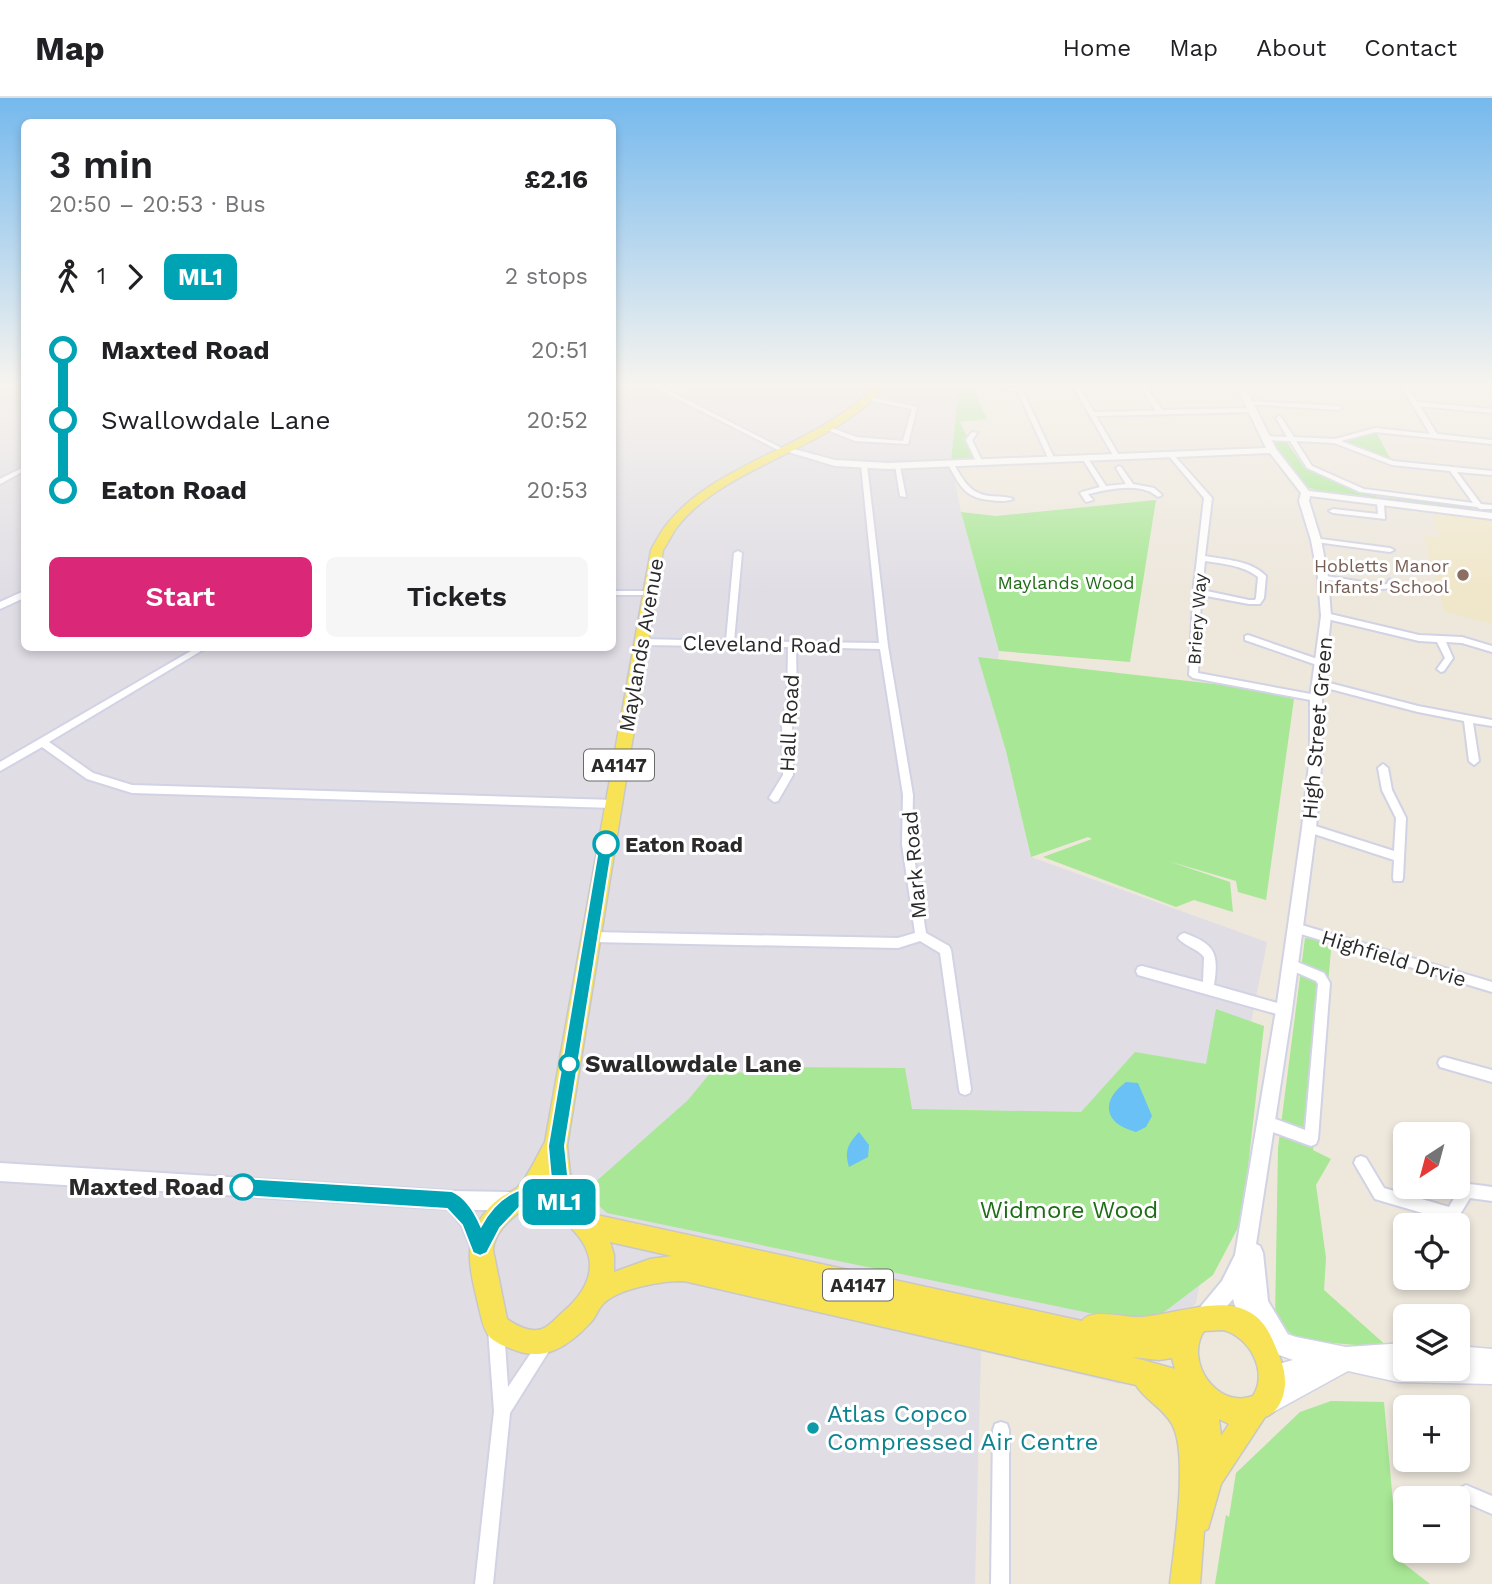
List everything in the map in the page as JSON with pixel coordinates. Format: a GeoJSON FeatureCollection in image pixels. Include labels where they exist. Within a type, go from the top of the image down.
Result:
{"type":"FeatureCollection","features":[{"type":"Feature","properties":{"kind":"main road","name":"Maylands Avenue"},"geometry":{"type":"LineString","coordinates":[[562,1204],[556,1146],[657,551],[683,513],[716,488],[781,452]]}},
{"type":"Feature","properties":{"kind":"main road","name":"Maylands Avenue"},"geometry":{"type":"LineString","coordinates":[[519,1199],[556,1146]]}},
{"type":"Feature","properties":{"kind":"main road"},"geometry":{"type":"LineString","coordinates":[[544,1196],[562,1204],[590,1226],[604,1256],[598,1293],[575,1320],[548,1341],[531,1342],[508,1336],[496,1327],[480,1246],[493,1221],[519,1199],[544,1196]]}},
{"type":"Feature","properties":{"kind":"main road","name":"A4147"},"geometry":{"type":"LineString","coordinates":[[590,1226],[999,1315],[1132,1330],[1195,1327]]}},
{"type":"Feature","properties":{"kind":"main road","name":"A4147"},"geometry":{"type":"LineString","coordinates":[[598,1293],[634,1274],[664,1267],[684,1269],[1108,1364],[1139,1376],[1158,1388],[1191,1395],[1187,1426],[1191,1447],[1186,1584]]}},
{"type":"Feature","properties":{"kind":"main road"},"geometry":{"type":"LineString","coordinates":[[1208,1478],[1207,1430],[1191,1395],[1186,1369],[1195,1327],[1227,1316],[1254,1333],[1285,1345],[1398,1370],[1492,1372]]}},
{"type":"Feature","properties":{"kind":"main road"},"geometry":{"type":"LineString","coordinates":[[1208,1478],[1272,1391],[1270,1359],[1254,1333]]}},
{"type":"Feature","properties":{"kind":"main road"},"geometry":{"type":"LineString","coordinates":[[1273,1376],[1346,1359],[1393,1356]]}},
{"type":"Feature","properties":{"kind":"main road"},"geometry":{"type":"LineString","coordinates":[[1191,1395],[1228,1410],[1259,1409],[1325,1374],[1346,1359]]}},
{"type":"Feature","properties":{"kind":"main road"},"geometry":{"type":"LineString","coordinates":[[1470,1360],[1492,1361]]}},
{"type":"Feature","properties":{"kind":"main road","name":"A4147"},"geometry":{"type":"LineString","coordinates":[[1186,1584],[1208,1478]]}},
{"type":"Feature","properties":{"kind":"street"},"geometry":{"type":"LineString","coordinates":[[793,452],[828,462],[864,466],[1212,452]]}},
{"type":"Feature","properties":{"kind":"street"},"geometry":{"type":"LineString","coordinates":[[975,452],[980,463]]}},
{"type":"Feature","properties":{"kind":"street"},"geometry":{"type":"LineString","coordinates":[[1048,452],[1052,460]]}},
{"type":"Feature","properties":{"kind":"street"},"geometry":{"type":"LineString","coordinates":[[1114,452],[1117,457]]}},
{"type":"Feature","properties":{"kind":"street"},"geometry":{"type":"LineString","coordinates":[[1274,452],[1306,493],[1380,504],[1490,513]]}},
{"type":"Feature","properties":{"kind":"street"},"geometry":{"type":"LineString","coordinates":[[1300,452],[1308,467],[1362,491],[1478,506],[1490,513]]}},
{"type":"Feature","properties":{"kind":"street"},"geometry":{"type":"LineString","coordinates":[[1363,452],[1385,461],[1492,473]]}},
{"type":"Feature","properties":{"kind":"street","name":"Briery Way"},"geometry":{"type":"LineString","coordinates":[[1170,454],[1208,498],[1193,674],[1317,691]]}},
{"type":"Feature","properties":{"kind":"street"},"geometry":{"type":"LineString","coordinates":[[1085,458],[1104,488]]}},
{"type":"Feature","properties":{"kind":"street"},"geometry":{"type":"LineString","coordinates":[[951,464],[968,492],[976,498],[1009,499]]}},
{"type":"Feature","properties":{"kind":"street","name":"Mark Road"},"geometry":{"type":"LineString","coordinates":[[591,937],[898,943],[921,936],[907,844],[908,795],[884,646],[864,466]]}},
{"type":"Feature","properties":{"kind":"street"},"geometry":{"type":"LineString","coordinates":[[897,466],[904,496]]}},
{"type":"Feature","properties":{"kind":"street"},"geometry":{"type":"LineString","coordinates":[[1119,468],[1131,485]]}},
{"type":"Feature","properties":{"kind":"street"},"geometry":{"type":"LineString","coordinates":[[1451,468],[1478,506]]}},
{"type":"Feature","properties":{"kind":"street"},"geometry":{"type":"LineString","coordinates":[[0,482],[21,470]]}},
{"type":"Feature","properties":{"kind":"street"},"geometry":{"type":"LineString","coordinates":[[1088,500],[1084,493],[1131,485],[1152,489],[1158,495]]}},
{"type":"Feature","properties":{"kind":"street","name":"High Street Green"},"geometry":{"type":"LineString","coordinates":[[1254,1333],[1243,1298],[1245,1250],[1268,1123],[1309,828],[1316,755],[1317,691],[1326,616],[1323,577],[1316,540],[1304,501],[1306,493]]}},
{"type":"Feature","properties":{"kind":"street"},"geometry":{"type":"LineString","coordinates":[[1334,511],[1382,517],[1380,504]]}},
{"type":"Feature","properties":{"kind":"street"},"geometry":{"type":"LineString","coordinates":[[1316,540],[1390,550]]}},
{"type":"Feature","properties":{"kind":"street"},"geometry":{"type":"LineString","coordinates":[[730,643],[738,553]]}},
{"type":"Feature","properties":{"kind":"street"},"geometry":{"type":"LineString","coordinates":[[1198,592],[1257,602],[1260,598],[1262,576],[1259,572],[1250,567],[1202,558]]}},
{"type":"Feature","properties":{"kind":"street"},"geometry":{"type":"LineString","coordinates":[[1323,577],[1381,587],[1390,586],[1392,582]]}},
{"type":"Feature","properties":{"kind":"street"},"geometry":{"type":"LineString","coordinates":[[616,593],[650,593]]}},
{"type":"Feature","properties":{"kind":"street"},"geometry":{"type":"LineString","coordinates":[[0,606],[21,596]]}},
{"type":"Feature","properties":{"kind":"street"},"geometry":{"type":"LineString","coordinates":[[1326,616],[1441,641],[1462,640],[1492,649]]}},
{"type":"Feature","properties":{"kind":"street"},"geometry":{"type":"LineString","coordinates":[[1248,638],[1320,663]]}},
{"type":"Feature","properties":{"kind":"street"},"geometry":{"type":"LineString","coordinates":[[1441,641],[1449,658],[1441,669]]}},
{"type":"Feature","properties":{"kind":"street","name":"Cleveland Road"},"geometry":{"type":"LineString","coordinates":[[641,642],[884,646]]}},
{"type":"Feature","properties":{"kind":"street","name":"Hall Road"},"geometry":{"type":"LineString","coordinates":[[774,798],[788,775],[787,722],[792,700],[792,644]]}},
{"type":"Feature","properties":{"kind":"street"},"geometry":{"type":"LineString","coordinates":[[0,767],[197,651]]}},
{"type":"Feature","properties":{"kind":"street"},"geometry":{"type":"LineString","coordinates":[[1317,691],[1492,723]]}},
{"type":"Feature","properties":{"kind":"street"},"geometry":{"type":"LineString","coordinates":[[1468,718],[1474,761]]}},
{"type":"Feature","properties":{"kind":"street"},"geometry":{"type":"LineString","coordinates":[[42,743],[90,776],[132,789],[614,804]]}},
{"type":"Feature","properties":{"kind":"street"},"geometry":{"type":"LineString","coordinates":[[1383,768],[1387,790],[1401,818],[1398,878]]}},
{"type":"Feature","properties":{"kind":"street"},"geometry":{"type":"LineString","coordinates":[[1309,828],[1399,857]]}},
{"type":"Feature","properties":{"kind":"street","name":"Highfield Drvie"},"geometry":{"type":"LineString","coordinates":[[1295,928],[1492,987]]}},
{"type":"Feature","properties":{"kind":"street"},"geometry":{"type":"LineString","coordinates":[[921,936],[945,950],[965,1089]]}},
{"type":"Feature","properties":{"kind":"street"},"geometry":{"type":"LineString","coordinates":[[1184,938],[1203,945],[1211,954],[1208,989]]}},
{"type":"Feature","properties":{"kind":"street"},"geometry":{"type":"LineString","coordinates":[[1268,1123],[1311,1139],[1324,983],[1320,976],[1290,964]]}},
{"type":"Feature","properties":{"kind":"street"},"geometry":{"type":"LineString","coordinates":[[1142,971],[1284,1010]]}},
{"type":"Feature","properties":{"kind":"street"},"geometry":{"type":"LineString","coordinates":[[1444,1063],[1492,1076]]}},
{"type":"Feature","properties":{"kind":"street"},"geometry":{"type":"LineString","coordinates":[[1362,1163],[1380,1194],[1433,1213]]}},
{"type":"Feature","properties":{"kind":"street"},"geometry":{"type":"LineString","coordinates":[[0,1172],[452,1200],[519,1199]]}},
{"type":"Feature","properties":{"kind":"street"},"geometry":{"type":"LineString","coordinates":[[1456,1213],[1466,1191],[1492,1194]]}},
{"type":"Feature","properties":{"kind":"street"},"geometry":{"type":"LineString","coordinates":[[452,1200],[468,1219],[480,1246]]}},
{"type":"Feature","properties":{"kind":"street","name":"High Street Green"},"geometry":{"type":"LineString","coordinates":[[1252,1209],[1255,1293],[1263,1316],[1285,1345]]}},
{"type":"Feature","properties":{"kind":"street","name":"High Street Green"},"geometry":{"type":"LineString","coordinates":[[1195,1327],[1229,1288],[1245,1250]]}},
{"type":"Feature","properties":{"kind":"street"},"geometry":{"type":"LineString","coordinates":[[484,1584],[502,1411],[496,1327]]}},
{"type":"Feature","properties":{"kind":"street"},"geometry":{"type":"LineString","coordinates":[[502,1411],[548,1341]]}},
{"type":"Feature","properties":{"kind":"street"},"geometry":{"type":"LineString","coordinates":[[1000,1584],[1001,1430]]}},
{"type":"Feature","properties":{"kind":"street"},"geometry":{"type":"LineString","coordinates":[[1470,1496],[1492,1504]]}},
{"type":"Feature","properties":{"kind":"shaded area"},"geometry":{"type":"Polygon","coordinates":[[[0,452],[21,452],[21,467],[0,478],[0,452]]]}},
{"type":"Feature","properties":{"kind":"shaded area"},"geometry":{"type":"Polygon","coordinates":[[[616,452],[952,452],[951,461],[961,512],[999,651],[998,659],[979,658],[1006,751],[1031,857],[1267,942],[1196,1303],[1120,1384],[981,1351],[975,1584],[0,1584],[0,484],[21,472],[21,651],[616,651],[616,452]]]}},
{"type":"Feature","properties":{"kind":"shaded area","name":"Hobletts Manor Infants' School"},"geometry":{"type":"Polygon","coordinates":[[[1433,514],[1492,519],[1492,624],[1445,612],[1423,535],[1440,537],[1433,514]]]}},
{"type":"Feature","properties":{"kind":"green space"},"geometry":{"type":"Polygon","coordinates":[[[952,452],[975,452],[980,463],[951,461],[952,452]]]}},
{"type":"Feature","properties":{"kind":"green space"},"geometry":{"type":"Polygon","coordinates":[[[1294,452],[1304,467],[1359,492],[1379,497],[1466,506],[1475,510],[1390,503],[1318,490],[1308,487],[1297,478],[1276,453],[1294,452]]]}},
{"type":"Feature","properties":{"kind":"green space"},"geometry":{"type":"Polygon","coordinates":[[[1371,452],[1387,452],[1391,460],[1371,452]]]}},
{"type":"Feature","properties":{"kind":"green space","name":"Maylands Wood"},"geometry":{"type":"Polygon","coordinates":[[[1156,500],[1130,662],[999,651],[961,512],[996,516],[1156,500]]]}},
{"type":"Feature","properties":{"kind":"green space"},"geometry":{"type":"Polygon","coordinates":[[[978,657],[1241,687],[1294,699],[1266,900],[1238,892],[1236,881],[1168,861],[1230,882],[1233,912],[1194,900],[1176,907],[1043,857],[1092,839],[1088,837],[1031,857],[1006,751],[978,657]]]}},
{"type":"Feature","properties":{"kind":"green space"},"geometry":{"type":"Polygon","coordinates":[[[1305,938],[1318,939],[1331,950],[1313,1150],[1331,1159],[1316,1185],[1326,1258],[1324,1290],[1389,1348],[1299,1340],[1275,1321],[1278,1148],[1305,938]]]}},
{"type":"Feature","properties":{"kind":"green space","name":"Widmore Wood"},"geometry":{"type":"Polygon","coordinates":[[[1216,1009],[1264,1026],[1242,1220],[1213,1275],[1147,1325],[607,1213],[589,1197],[592,1185],[688,1100],[711,1072],[770,1073],[776,1067],[905,1068],[912,1109],[1081,1112],[1135,1052],[1206,1064],[1216,1009]]]}},
{"type":"Feature","properties":{"kind":"green space"},"geometry":{"type":"Polygon","coordinates":[[[1331,1401],[1384,1402],[1393,1503],[1393,1563],[1403,1563],[1430,1584],[1215,1584],[1236,1473],[1300,1412],[1331,1401]]]}},
{"type":"Feature","properties":{"kind":"water"},"geometry":{"type":"Polygon","coordinates":[[[1126,1082],[1138,1083],[1152,1116],[1146,1127],[1136,1132],[1118,1124],[1109,1112],[1112,1097],[1126,1082]]]}},
{"type":"Feature","properties":{"kind":"water"},"geometry":{"type":"Polygon","coordinates":[[[859,1132],[869,1145],[868,1157],[849,1167],[848,1148],[859,1132]]]}},
{"type":"Feature","properties":{"kind":"bus line","name":"ML1"},"geometry":{"type":"LineString","coordinates":[[243,1187],[452,1200],[468,1219],[480,1246],[493,1221],[513,1201],[525,1196],[544,1196],[562,1204],[556,1146],[606,844]]}},
{"type":"Feature","properties":{"kind":"place","name":"Hobletts Manor Infants' School"},"geometry":{"type":"Point","coordinates":[1463,575]}},
{"type":"Feature","properties":{"kind":"place","name":"Eaton Road"},"geometry":{"type":"Point","coordinates":[606,844]}},
{"type":"Feature","properties":{"kind":"place","name":"Swallowdale Lane"},"geometry":{"type":"Point","coordinates":[569,1064]}},
{"type":"Feature","properties":{"kind":"place","name":"Maxted Road"},"geometry":{"type":"Point","coordinates":[243,1187]}},
{"type":"Feature","properties":{"kind":"place","name":"Atlas Copco Compressed Air Centre"},"geometry":{"type":"Point","coordinates":[813,1428]}}]}
